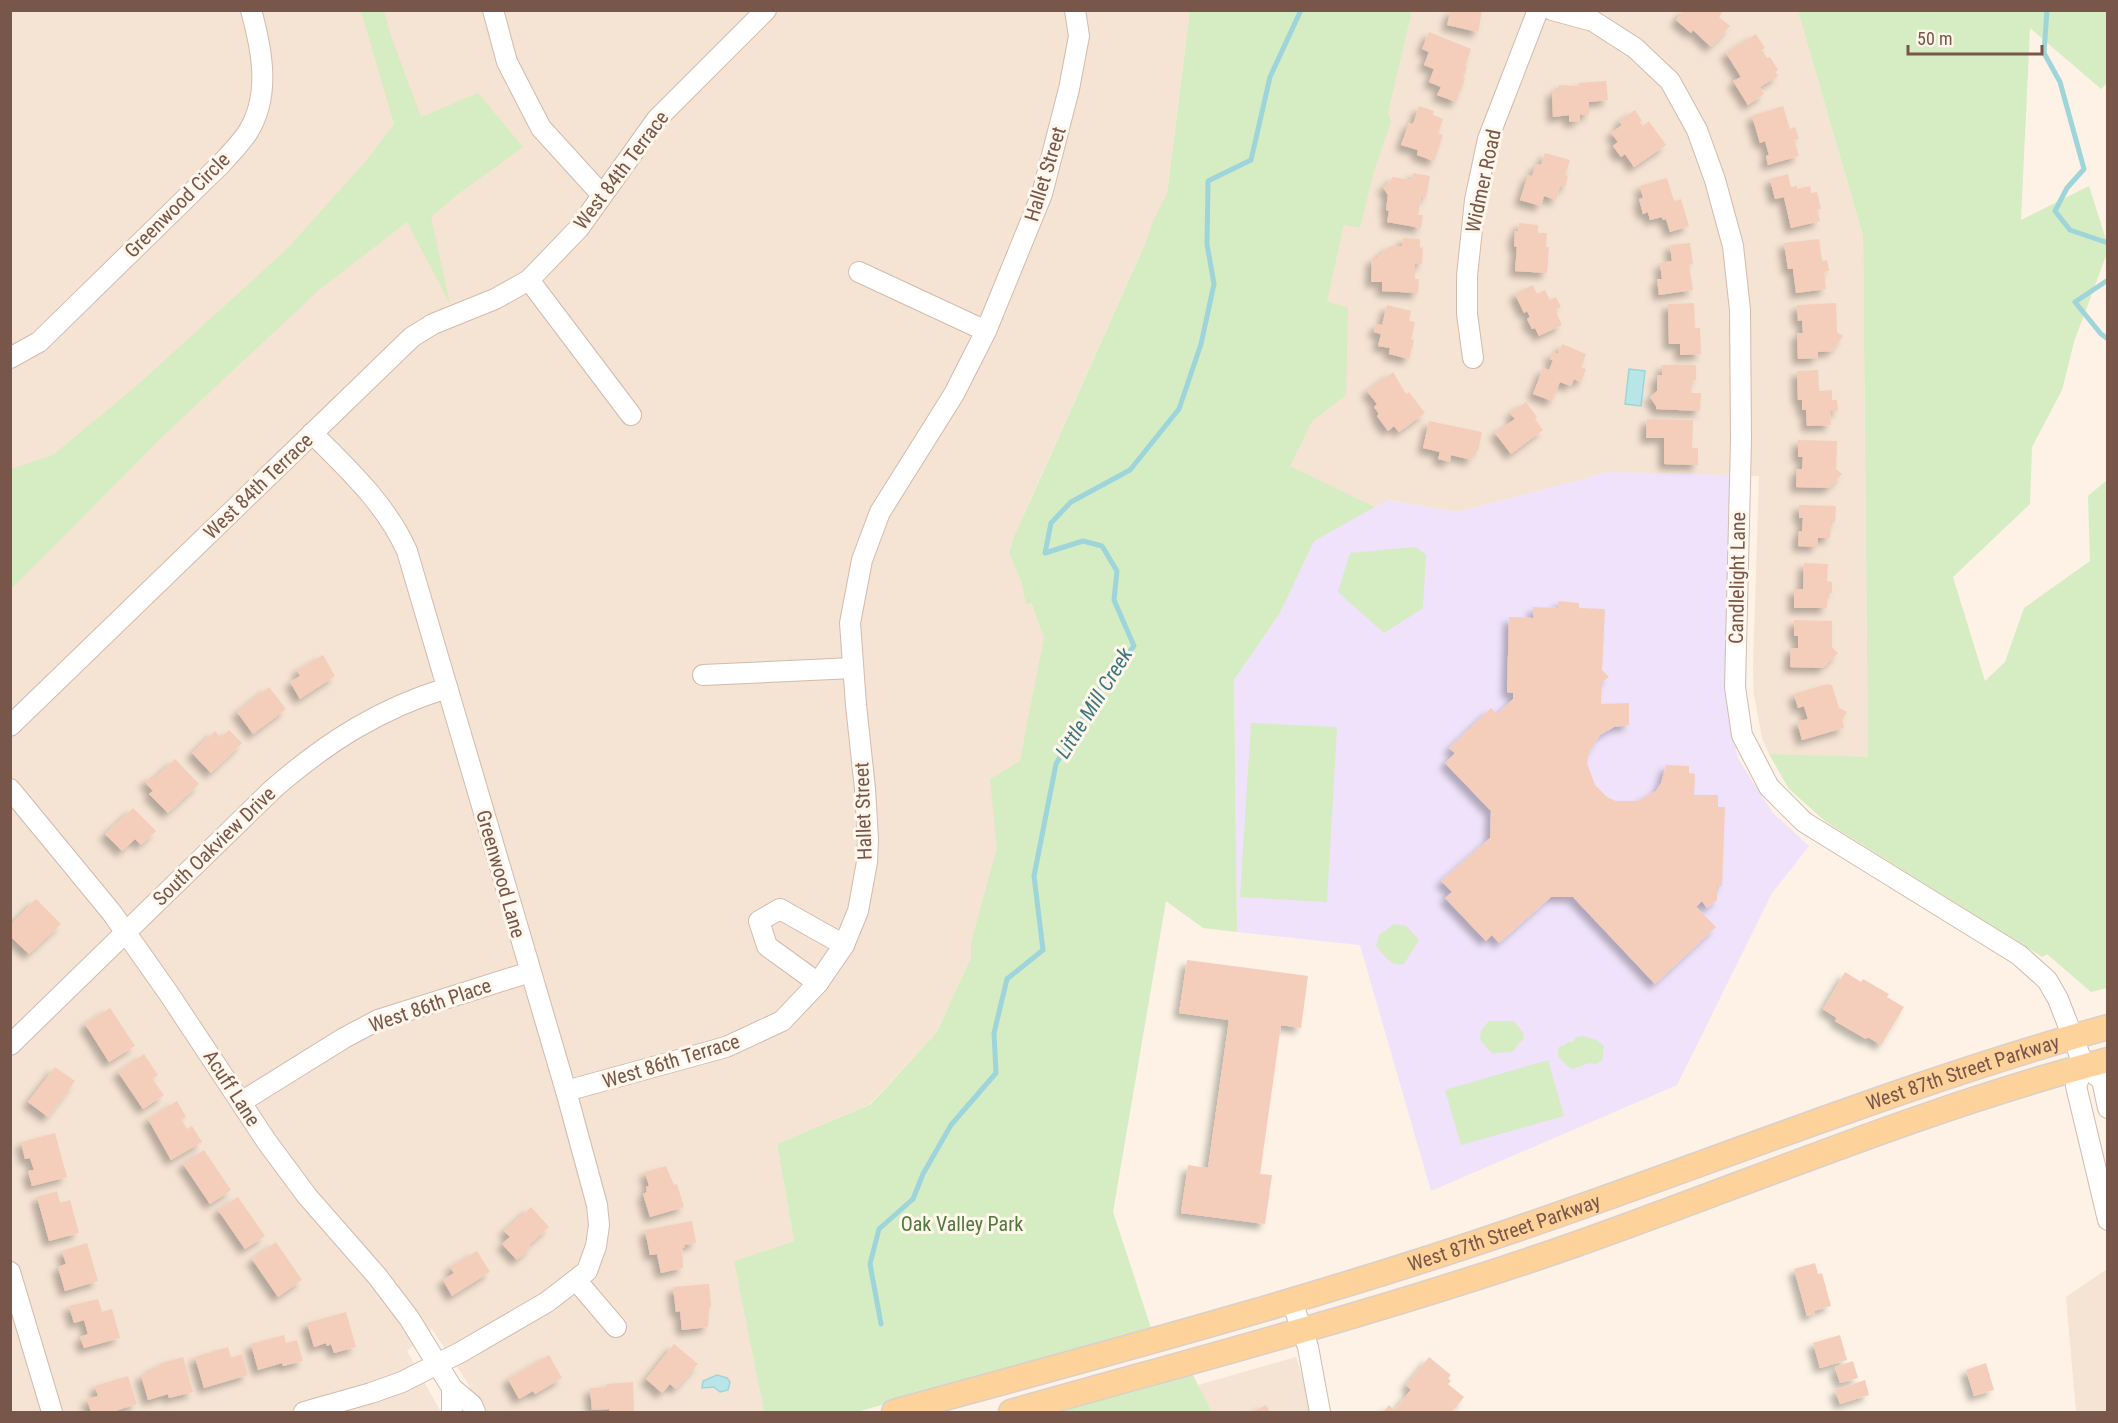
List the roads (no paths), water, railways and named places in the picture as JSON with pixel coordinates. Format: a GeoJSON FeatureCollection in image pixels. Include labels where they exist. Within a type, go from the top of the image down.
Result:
{"type":"FeatureCollection","features":[{"type":"Feature","properties":{"kind":"main road","name":"West 87th Street Parkway"},"geometry":{"type":"LineString","coordinates":[[894,1413],[1292,1302],[1513,1231],[1878,1100],[2108,1027]]}},
{"type":"Feature","properties":{"kind":"main road","name":"West 87th Street Parkway"},"geometry":{"type":"LineString","coordinates":[[1011,1413],[1302,1330],[1570,1246],[1889,1128],[2108,1060]]}},
{"type":"Feature","properties":{"kind":"street","name":"Greenwood Circle"},"geometry":{"type":"LineString","coordinates":[[10,358],[39,342],[221,164],[248,131],[260,102],[263,62],[251,10]]}},
{"type":"Feature","properties":{"kind":"street"},"geometry":{"type":"LineString","coordinates":[[492,10],[507,62],[541,128],[602,195]]}},
{"type":"Feature","properties":{"kind":"street","name":"West 84th Terrace"},"geometry":{"type":"LineString","coordinates":[[10,726],[412,337],[433,324],[495,299],[529,280],[579,228],[657,119],[766,10]]}},
{"type":"Feature","properties":{"kind":"street","name":"Hallet Street"},"geometry":{"type":"LineString","coordinates":[[844,945],[858,911],[867,862],[868,840],[850,623],[862,560],[880,512],[954,394],[986,331],[1042,194],[1069,89],[1079,36],[1075,10]]}},
{"type":"Feature","properties":{"kind":"street","name":"Widmer Road"},"geometry":{"type":"LineString","coordinates":[[1473,358],[1467,314],[1467,276],[1474,200],[1488,139],[1538,10]]}},
{"type":"Feature","properties":{"kind":"street","name":"Candlelight Lane"},"geometry":{"type":"LineString","coordinates":[[1552,10],[1593,21],[1635,48],[1670,81],[1697,130],[1715,180],[1733,246],[1740,310],[1741,440],[1735,687],[1742,735],[1769,787],[1804,822],[2019,954],[2047,980],[2058,999],[2084,1066],[2102,1080],[2108,1108]]}},
{"type":"Feature","properties":{"kind":"street"},"geometry":{"type":"LineString","coordinates":[[859,272],[986,331]]}},
{"type":"Feature","properties":{"kind":"street"},"geometry":{"type":"LineString","coordinates":[[529,280],[631,415]]}},
{"type":"Feature","properties":{"kind":"street","name":"Greenwood Lane"},"geometry":{"type":"LineString","coordinates":[[312,432],[379,502],[407,551],[566,1091],[597,1205],[599,1225],[596,1246],[587,1271],[576,1280]]}},
{"type":"Feature","properties":{"kind":"street"},"geometry":{"type":"LineString","coordinates":[[703,675],[853,668]]}},
{"type":"Feature","properties":{"kind":"street","name":"South Oakview Drive"},"geometry":{"type":"LineString","coordinates":[[10,1045],[273,789],[304,762],[334,740],[368,720],[424,695],[447,688]]}},
{"type":"Feature","properties":{"kind":"street","name":"Acuff Lane"},"geometry":{"type":"LineString","coordinates":[[10,789],[112,913],[169,994],[267,1142],[307,1196],[389,1293],[452,1388],[472,1405],[475,1413]]}},
{"type":"Feature","properties":{"kind":"street"},"geometry":{"type":"LineString","coordinates":[[818,983],[766,946],[759,921],[780,909],[844,945]]}},
{"type":"Feature","properties":{"kind":"street","name":"West 86th Terrace"},"geometry":{"type":"LineString","coordinates":[[566,1091],[726,1047],[782,1021],[818,983],[844,945]]}},
{"type":"Feature","properties":{"kind":"street","name":"West 86th Place"},"geometry":{"type":"LineString","coordinates":[[241,1102],[344,1038],[378,1020],[530,972]]}},
{"type":"Feature","properties":{"kind":"street"},"geometry":{"type":"LineString","coordinates":[[2084,1066],[2076,1086],[2108,1220]]}},
{"type":"Feature","properties":{"kind":"street"},"geometry":{"type":"LineString","coordinates":[[10,1272],[52,1413]]}},
{"type":"Feature","properties":{"kind":"street"},"geometry":{"type":"LineString","coordinates":[[304,1413],[371,1394],[402,1382],[547,1302],[576,1280],[616,1327]]}},
{"type":"Feature","properties":{"kind":"street"},"geometry":{"type":"LineString","coordinates":[[1292,1302],[1302,1330],[1320,1413]]}},
{"type":"Feature","properties":{"kind":"street"},"geometry":{"type":"LineString","coordinates":[[452,1388],[452,1413]]}},
{"type":"Feature","properties":{"kind":"water"},"geometry":{"type":"Polygon","coordinates":[[[1629,369],[1645,371],[1641,406],[1625,404],[1629,369]]]}},
{"type":"Feature","properties":{"kind":"water"},"geometry":{"type":"Polygon","coordinates":[[[717,1375],[727,1378],[730,1382],[728,1390],[720,1392],[714,1387],[702,1388],[703,1381],[717,1375]]]}},
{"type":"Feature","properties":{"kind":"waterway","name":"Little Mill Creek"},"geometry":{"type":"LineString","coordinates":[[881,1324],[870,1264],[879,1229],[913,1199],[923,1174],[951,1125],[996,1073],[994,1033],[1007,979],[1043,950],[1034,876],[1056,764],[1102,684],[1134,646],[1114,600],[1117,571],[1102,546],[1083,541],[1045,553],[1051,523],[1071,502],[1130,470],[1179,409],[1201,344],[1214,284],[1207,244],[1208,181],[1251,160],[1270,77],[1301,10]]}},
{"type":"Feature","properties":{"kind":"waterway"},"geometry":{"type":"LineString","coordinates":[[2047,10],[2044,53],[2060,82],[2084,169],[2067,188],[2055,211],[2070,230],[2108,243]]}},
{"type":"Feature","properties":{"kind":"waterway"},"geometry":{"type":"LineString","coordinates":[[2108,280],[2075,302],[2101,334],[2108,339]]}},
{"type":"Feature","properties":{"kind":"park label","name":"Oak Valley Park"},"geometry":{"type":"Point","coordinates":[962,1224]}}]}
